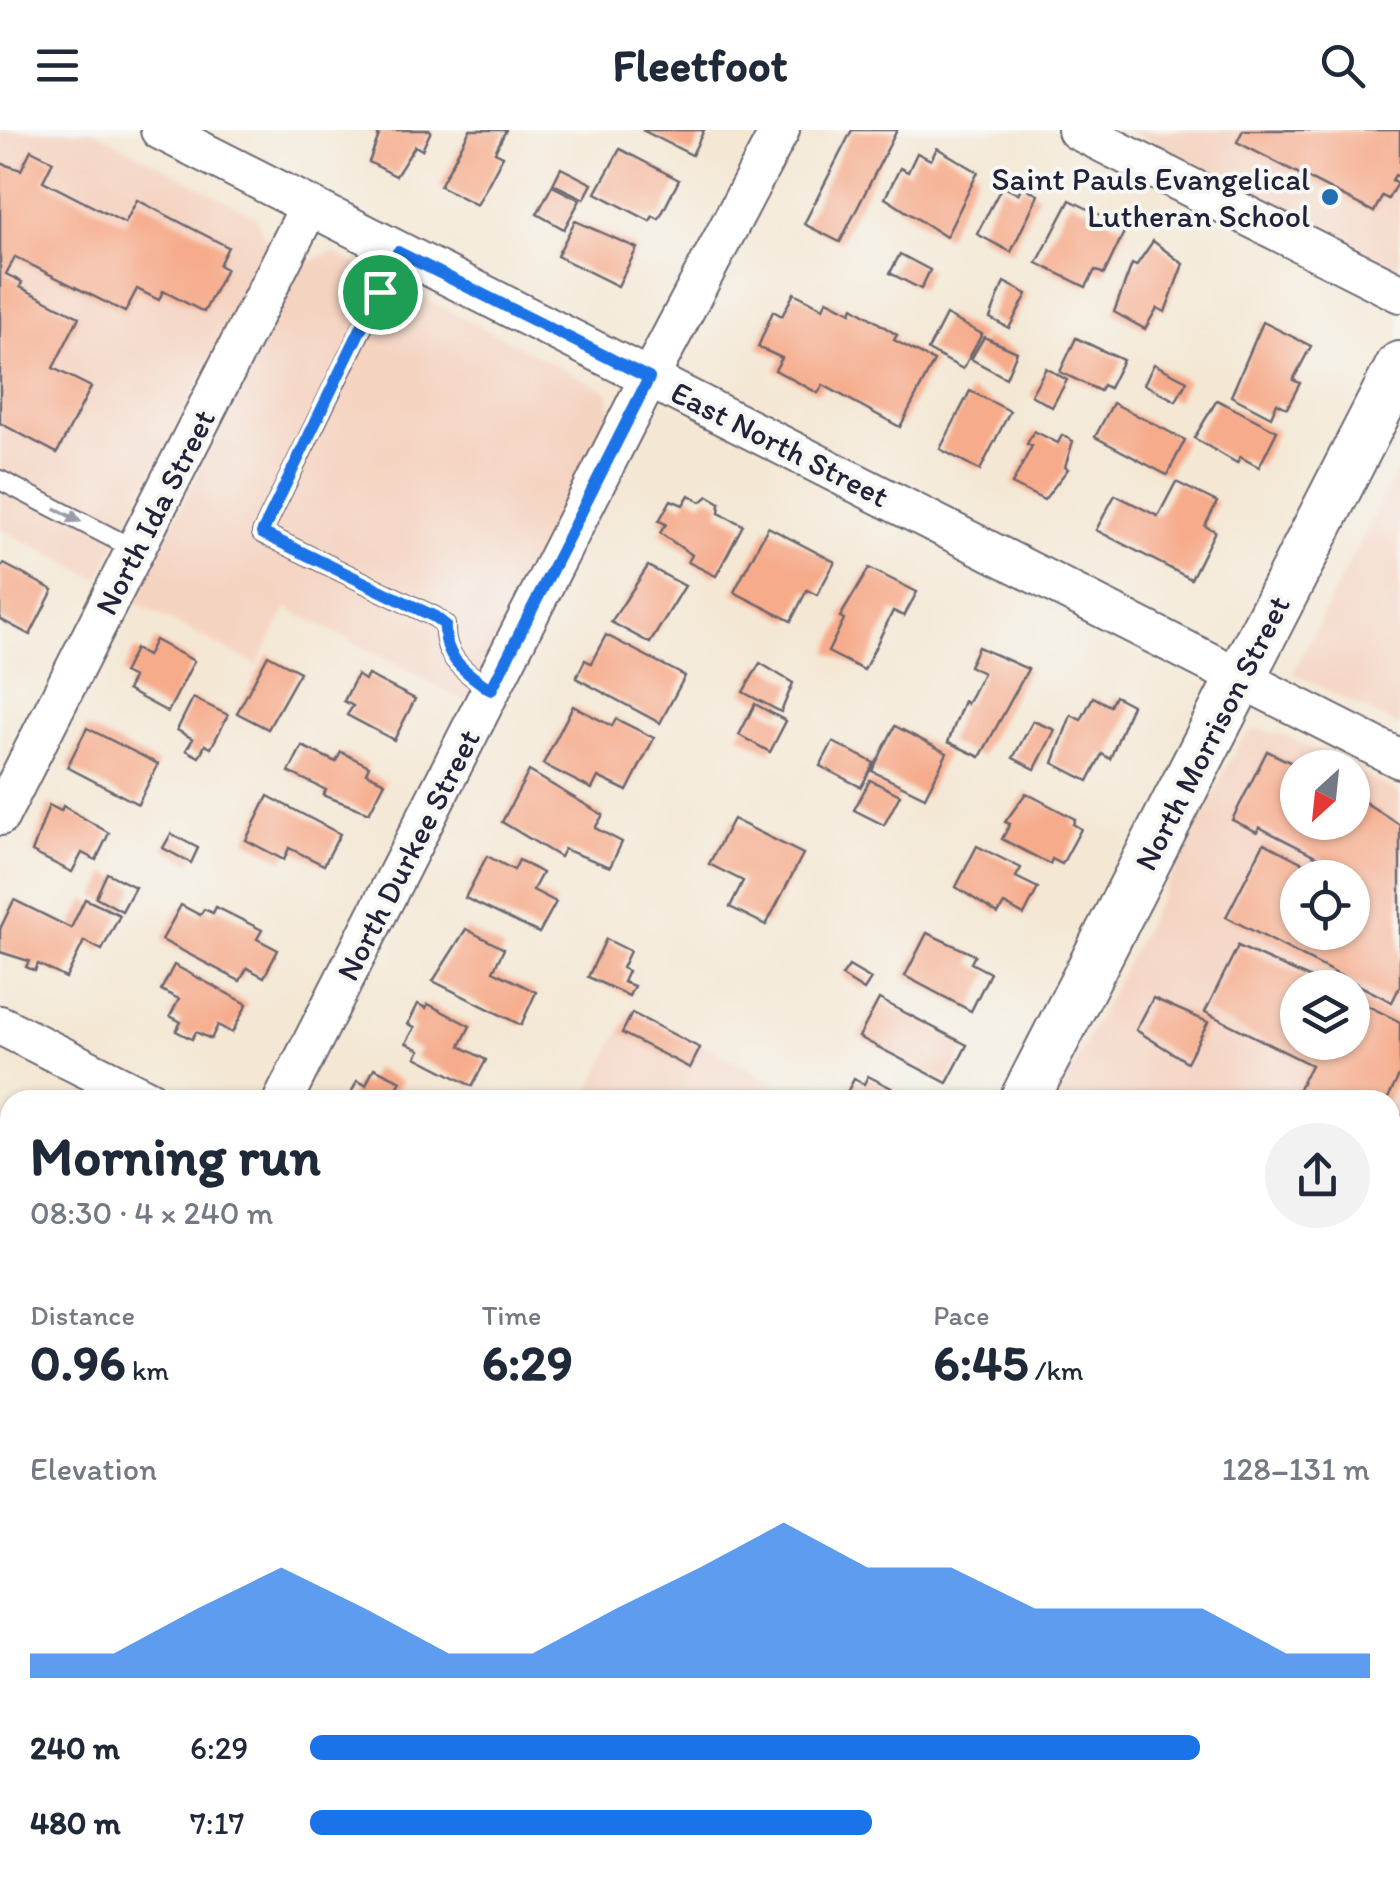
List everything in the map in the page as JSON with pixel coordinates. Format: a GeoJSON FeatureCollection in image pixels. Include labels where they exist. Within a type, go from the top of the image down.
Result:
{"type":"FeatureCollection","features":[{"type":"Feature","properties":{"kind":"street","name":"East North Street"},"geometry":{"type":"LineString","coordinates":[[160,130],[1400,760]]}},
{"type":"Feature","properties":{"kind":"street","name":"North Durkee Street"},"geometry":{"type":"LineString","coordinates":[[288,1090],[649,378],[780,130]]}},
{"type":"Feature","properties":{"kind":"street"},"geometry":{"type":"LineString","coordinates":[[1077,130],[1400,292]]}},
{"type":"Feature","properties":{"kind":"street","name":"North Ida Street"},"geometry":{"type":"LineString","coordinates":[[0,816],[309,208]]}},
{"type":"Feature","properties":{"kind":"street","name":"North Morrison Street"},"geometry":{"type":"LineString","coordinates":[[1029,1090],[1400,366]]}},
{"type":"Feature","properties":{"kind":"street"},"geometry":{"type":"LineString","coordinates":[[0,1025],[129,1090]]}},
{"type":"Feature","properties":{"kind":"lane"},"geometry":{"type":"LineString","coordinates":[[398,252],[262,533],[435,617],[445,625],[444,644],[460,668],[491,690]]}},
{"type":"Feature","properties":{"kind":"lane"},"geometry":{"type":"LineString","coordinates":[[0,480],[136,550]]}},
{"type":"Feature","properties":{"kind":"shaded area"},"geometry":{"type":"Polygon","coordinates":[[[0,130],[93,130],[256,217],[268,246],[98,579],[0,528],[0,130]]]}},
{"type":"Feature","properties":{"kind":"shaded area","name":"Saint Pauls Evangelical Lutheran School"},"geometry":{"type":"Polygon","coordinates":[[[1130,130],[1400,130],[1400,264],[1393,266],[1130,130]]]}},
{"type":"Feature","properties":{"kind":"shaded area"},"geometry":{"type":"Polygon","coordinates":[[[333,252],[608,392],[612,422],[468,702],[287,608],[257,665],[134,602],[302,265],[333,252]]]}},
{"type":"Feature","properties":{"kind":"shaded area"},"geometry":{"type":"Polygon","coordinates":[[[1400,465],[1400,727],[1293,673],[1400,465]]]}},
{"type":"Feature","properties":{"kind":"shaded area"},"geometry":{"type":"Polygon","coordinates":[[[1256,729],[1287,736],[1315,750],[1280,750],[1280,840],[1370,840],[1370,779],[1400,794],[1400,1090],[1061,1090],[1241,740],[1256,729]]]}},
{"type":"Feature","properties":{"kind":"shaded area"},"geometry":{"type":"Polygon","coordinates":[[[631,1008],[789,1090],[590,1090],[631,1008]]]}},
{"type":"Feature","properties":{"kind":"building"},"geometry":{"type":"Polygon","coordinates":[[[369,130],[431,131],[422,150],[415,146],[396,176],[369,162],[379,135],[369,130]]]}},
{"type":"Feature","properties":{"kind":"building"},"geometry":{"type":"Polygon","coordinates":[[[470,130],[506,130],[495,152],[503,156],[477,205],[440,186],[470,130]]]}},
{"type":"Feature","properties":{"kind":"building"},"geometry":{"type":"Polygon","coordinates":[[[642,130],[704,130],[692,155],[642,130]]]}},
{"type":"Feature","properties":{"kind":"building"},"geometry":{"type":"Polygon","coordinates":[[[852,130],[897,130],[840,242],[804,224],[852,130]]]}},
{"type":"Feature","properties":{"kind":"building"},"geometry":{"type":"Polygon","coordinates":[[[1243,130],[1400,130],[1400,177],[1395,175],[1392,180],[1397,183],[1388,199],[1382,196],[1374,212],[1237,142],[1243,130]]]}},
{"type":"Feature","properties":{"kind":"building"},"geometry":{"type":"Polygon","coordinates":[[[937,148],[978,172],[946,237],[885,198],[900,168],[908,172],[917,153],[931,160],[937,148]]]}},
{"type":"Feature","properties":{"kind":"building"},"geometry":{"type":"Polygon","coordinates":[[[620,149],[679,180],[659,219],[653,216],[650,221],[596,193],[620,149]]]}},
{"type":"Feature","properties":{"kind":"building"},"geometry":{"type":"Polygon","coordinates":[[[31,150],[53,161],[43,181],[125,223],[137,200],[228,247],[219,265],[226,269],[204,312],[163,291],[159,300],[137,289],[125,312],[15,257],[6,274],[22,282],[20,287],[79,317],[53,368],[91,387],[57,453],[0,423],[0,163],[21,170],[31,150]]]}},
{"type":"Feature","properties":{"kind":"building"},"geometry":{"type":"Polygon","coordinates":[[[561,168],[592,184],[584,199],[553,184],[561,168]]]}},
{"type":"Feature","properties":{"kind":"building"},"geometry":{"type":"Polygon","coordinates":[[[552,186],[580,200],[564,229],[537,214],[552,186]]]}},
{"type":"Feature","properties":{"kind":"building"},"geometry":{"type":"Polygon","coordinates":[[[1002,186],[1018,194],[1022,186],[1038,195],[1011,252],[977,234],[1002,186]]]}},
{"type":"Feature","properties":{"kind":"building"},"geometry":{"type":"Polygon","coordinates":[[[1070,200],[1126,228],[1104,274],[1095,270],[1086,287],[1037,263],[1070,200]]]}},
{"type":"Feature","properties":{"kind":"building"},"geometry":{"type":"Polygon","coordinates":[[[575,221],[637,248],[618,286],[557,256],[575,221]]]}},
{"type":"Feature","properties":{"kind":"building"},"geometry":{"type":"Polygon","coordinates":[[[1153,241],[1183,264],[1165,312],[1157,308],[1145,329],[1114,312],[1132,264],[1136,266],[1153,241]]]}},
{"type":"Feature","properties":{"kind":"building"},"geometry":{"type":"Polygon","coordinates":[[[900,254],[930,270],[921,289],[890,273],[900,254]]]}},
{"type":"Feature","properties":{"kind":"building"},"geometry":{"type":"Polygon","coordinates":[[[1004,282],[1027,294],[1009,328],[990,318],[1004,282]]]}},
{"type":"Feature","properties":{"kind":"building"},"geometry":{"type":"Polygon","coordinates":[[[794,293],[823,308],[827,300],[851,312],[853,307],[897,335],[894,340],[934,361],[900,427],[823,385],[818,393],[775,370],[782,358],[758,347],[773,311],[782,316],[794,293]]]}},
{"type":"Feature","properties":{"kind":"building"},"geometry":{"type":"Polygon","coordinates":[[[946,315],[982,334],[963,369],[928,350],[946,315]]]}},
{"type":"Feature","properties":{"kind":"building"},"geometry":{"type":"Polygon","coordinates":[[[1263,322],[1311,346],[1293,380],[1300,383],[1287,408],[1277,403],[1271,417],[1231,396],[1263,322]]]}},
{"type":"Feature","properties":{"kind":"building"},"geometry":{"type":"Polygon","coordinates":[[[984,337],[1017,352],[1006,378],[971,359],[984,337]]]}},
{"type":"Feature","properties":{"kind":"building"},"geometry":{"type":"Polygon","coordinates":[[[1076,338],[1123,360],[1109,388],[1103,385],[1100,391],[1060,372],[1076,338]]]}},
{"type":"Feature","properties":{"kind":"building"},"geometry":{"type":"Polygon","coordinates":[[[1154,364],[1187,381],[1176,401],[1144,384],[1154,364]]]}},
{"type":"Feature","properties":{"kind":"building"},"geometry":{"type":"Polygon","coordinates":[[[1046,368],[1067,380],[1052,407],[1031,395],[1046,368]]]}},
{"type":"Feature","properties":{"kind":"building"},"geometry":{"type":"Polygon","coordinates":[[[970,391],[1010,411],[980,470],[940,449],[970,391]]]}},
{"type":"Feature","properties":{"kind":"building"},"geometry":{"type":"Polygon","coordinates":[[[1217,400],[1277,431],[1259,467],[1240,457],[1237,463],[1194,438],[1217,400]]]}},
{"type":"Feature","properties":{"kind":"building"},"geometry":{"type":"Polygon","coordinates":[[[1113,403],[1185,440],[1167,475],[1095,437],[1113,403]]]}},
{"type":"Feature","properties":{"kind":"building"},"geometry":{"type":"Polygon","coordinates":[[[1034,431],[1058,443],[1062,435],[1073,441],[1065,467],[1068,469],[1044,500],[1012,484],[1032,446],[1027,444],[1034,431]]]}},
{"type":"Feature","properties":{"kind":"building"},"geometry":{"type":"Polygon","coordinates":[[[1176,482],[1217,502],[1205,526],[1215,531],[1191,579],[1096,530],[1115,495],[1158,516],[1176,482]]]}},
{"type":"Feature","properties":{"kind":"building"},"geometry":{"type":"Polygon","coordinates":[[[689,495],[701,502],[708,496],[720,503],[719,513],[743,525],[716,576],[688,562],[692,555],[660,533],[666,524],[659,521],[671,500],[683,505],[689,495]]]}},
{"type":"Feature","properties":{"kind":"building"},"geometry":{"type":"Polygon","coordinates":[[[768,527],[835,562],[817,595],[807,590],[791,621],[734,592],[768,527]]]}},
{"type":"Feature","properties":{"kind":"building"},"geometry":{"type":"Polygon","coordinates":[[[4,564],[53,590],[30,635],[0,619],[0,568],[4,564]]]}},
{"type":"Feature","properties":{"kind":"building"},"geometry":{"type":"Polygon","coordinates":[[[648,566],[685,586],[650,643],[611,622],[648,566]]]}},
{"type":"Feature","properties":{"kind":"building"},"geometry":{"type":"Polygon","coordinates":[[[869,568],[917,592],[904,616],[893,611],[864,670],[828,652],[844,619],[840,617],[869,568]]]}},
{"type":"Feature","properties":{"kind":"building"},"geometry":{"type":"Polygon","coordinates":[[[606,635],[685,676],[660,723],[576,678],[585,660],[591,663],[606,635]]]}},
{"type":"Feature","properties":{"kind":"building"},"geometry":{"type":"Polygon","coordinates":[[[155,640],[194,661],[168,712],[127,690],[133,678],[123,673],[135,649],[147,656],[155,640]]]}},
{"type":"Feature","properties":{"kind":"building"},"geometry":{"type":"Polygon","coordinates":[[[978,647],[1028,669],[980,757],[948,742],[964,701],[967,704],[983,673],[969,666],[978,647]]]}},
{"type":"Feature","properties":{"kind":"building"},"geometry":{"type":"Polygon","coordinates":[[[268,655],[300,672],[268,729],[237,713],[268,655]]]}},
{"type":"Feature","properties":{"kind":"building"},"geometry":{"type":"Polygon","coordinates":[[[760,663],[793,683],[781,712],[743,692],[760,663]]]}},
{"type":"Feature","properties":{"kind":"building"},"geometry":{"type":"Polygon","coordinates":[[[357,675],[365,680],[368,675],[415,699],[394,740],[347,715],[353,706],[344,701],[357,675]]]}},
{"type":"Feature","properties":{"kind":"building"},"geometry":{"type":"Polygon","coordinates":[[[1115,696],[1132,705],[1110,759],[1102,754],[1088,781],[1053,763],[1071,715],[1081,720],[1093,697],[1110,706],[1115,696]]]}},
{"type":"Feature","properties":{"kind":"building"},"geometry":{"type":"Polygon","coordinates":[[[193,698],[228,715],[211,748],[205,745],[199,757],[186,750],[193,739],[177,730],[193,698]]]}},
{"type":"Feature","properties":{"kind":"building"},"geometry":{"type":"Polygon","coordinates":[[[755,704],[786,721],[770,752],[739,735],[755,704]]]}},
{"type":"Feature","properties":{"kind":"building"},"geometry":{"type":"Polygon","coordinates":[[[573,706],[612,726],[616,719],[654,738],[627,791],[598,777],[592,789],[543,764],[573,706]]]}},
{"type":"Feature","properties":{"kind":"building"},"geometry":{"type":"Polygon","coordinates":[[[1033,721],[1055,730],[1035,769],[1013,758],[1033,721]]]}},
{"type":"Feature","properties":{"kind":"building"},"geometry":{"type":"Polygon","coordinates":[[[895,726],[947,753],[925,797],[872,771],[895,726]]]}},
{"type":"Feature","properties":{"kind":"building"},"geometry":{"type":"Polygon","coordinates":[[[87,728],[158,764],[138,804],[67,767],[87,728]]]}},
{"type":"Feature","properties":{"kind":"building"},"geometry":{"type":"Polygon","coordinates":[[[833,742],[874,763],[861,787],[820,766],[833,742]]]}},
{"type":"Feature","properties":{"kind":"building"},"geometry":{"type":"Polygon","coordinates":[[[302,746],[336,762],[341,752],[369,766],[366,773],[385,782],[369,813],[323,795],[326,790],[289,772],[302,746]]]}},
{"type":"Feature","properties":{"kind":"building"},"geometry":{"type":"Polygon","coordinates":[[[1267,751],[1280,757],[1280,838],[1232,820],[1267,751]]]}},
{"type":"Feature","properties":{"kind":"building"},"geometry":{"type":"Polygon","coordinates":[[[529,771],[603,815],[595,828],[622,842],[610,867],[564,849],[560,857],[502,822],[529,771]]]}},
{"type":"Feature","properties":{"kind":"building"},"geometry":{"type":"Polygon","coordinates":[[[870,780],[900,795],[884,825],[854,810],[870,780]]]}},
{"type":"Feature","properties":{"kind":"building"},"geometry":{"type":"Polygon","coordinates":[[[1026,793],[1075,819],[1073,824],[1081,829],[1062,864],[1052,859],[1050,864],[1002,839],[1010,824],[1005,822],[1026,793]]]}},
{"type":"Feature","properties":{"kind":"building"},"geometry":{"type":"Polygon","coordinates":[[[268,796],[340,834],[324,865],[289,848],[284,860],[246,840],[268,796]]]}},
{"type":"Feature","properties":{"kind":"building"},"geometry":{"type":"Polygon","coordinates":[[[49,805],[61,811],[63,806],[109,833],[96,860],[82,853],[72,872],[32,852],[49,805]]]}},
{"type":"Feature","properties":{"kind":"building"},"geometry":{"type":"Polygon","coordinates":[[[1370,806],[1400,825],[1400,986],[1392,1002],[1370,991],[1370,970],[1330,970],[1290,950],[1370,950],[1370,860],[1323,860],[1284,840],[1370,840],[1370,806]]]}},
{"type":"Feature","properties":{"kind":"building"},"geometry":{"type":"Polygon","coordinates":[[[733,819],[803,854],[766,925],[730,907],[743,881],[709,864],[733,819]]]}},
{"type":"Feature","properties":{"kind":"building"},"geometry":{"type":"Polygon","coordinates":[[[171,834],[198,848],[191,863],[163,848],[171,834]]]}},
{"type":"Feature","properties":{"kind":"building"},"geometry":{"type":"Polygon","coordinates":[[[1264,843],[1297,860],[1280,860],[1280,945],[1226,917],[1264,843]]]}},
{"type":"Feature","properties":{"kind":"building"},"geometry":{"type":"Polygon","coordinates":[[[977,846],[1021,868],[1016,877],[1038,888],[1024,915],[1004,904],[998,914],[956,887],[977,846]]]}},
{"type":"Feature","properties":{"kind":"building"},"geometry":{"type":"Polygon","coordinates":[[[487,856],[514,870],[519,860],[542,873],[533,890],[556,902],[539,933],[465,898],[487,856]]]}},
{"type":"Feature","properties":{"kind":"building"},"geometry":{"type":"Polygon","coordinates":[[[107,873],[135,887],[122,911],[96,897],[107,873]]]}},
{"type":"Feature","properties":{"kind":"building"},"geometry":{"type":"Polygon","coordinates":[[[85,899],[120,915],[102,950],[84,941],[66,978],[38,964],[35,971],[26,967],[29,961],[0,952],[0,929],[14,900],[71,928],[85,899]]]}},
{"type":"Feature","properties":{"kind":"building"},"geometry":{"type":"Polygon","coordinates":[[[181,905],[200,915],[204,909],[213,913],[216,907],[262,930],[257,939],[278,950],[264,977],[247,968],[240,981],[162,940],[181,905]]]}},
{"type":"Feature","properties":{"kind":"building"},"geometry":{"type":"Polygon","coordinates":[[[466,929],[504,949],[493,971],[536,992],[521,1025],[433,981],[466,929]]]}},
{"type":"Feature","properties":{"kind":"building"},"geometry":{"type":"Polygon","coordinates":[[[927,933],[975,955],[971,963],[990,973],[971,1011],[905,976],[927,933]]]}},
{"type":"Feature","properties":{"kind":"building"},"geometry":{"type":"Polygon","coordinates":[[[606,939],[630,951],[622,968],[628,971],[623,982],[634,986],[629,996],[588,977],[606,939]]]}},
{"type":"Feature","properties":{"kind":"building"},"geometry":{"type":"Polygon","coordinates":[[[1238,946],[1291,970],[1280,970],[1280,1050],[1205,1012],[1238,946]]]}},
{"type":"Feature","properties":{"kind":"building"},"geometry":{"type":"Polygon","coordinates":[[[174,965],[247,1004],[232,1033],[218,1025],[211,1039],[196,1032],[192,1039],[176,1031],[181,1022],[170,1016],[179,999],[161,990],[174,965]]]}},
{"type":"Feature","properties":{"kind":"building"},"geometry":{"type":"Polygon","coordinates":[[[849,966],[871,979],[864,990],[842,976],[849,966]]]}},
{"type":"Feature","properties":{"kind":"building"},"geometry":{"type":"Polygon","coordinates":[[[1153,998],[1208,1022],[1187,1062],[1136,1030],[1153,998]]]}},
{"type":"Feature","properties":{"kind":"building"},"geometry":{"type":"Polygon","coordinates":[[[879,999],[967,1045],[947,1083],[859,1037],[879,999]]]}},
{"type":"Feature","properties":{"kind":"building"},"geometry":{"type":"Polygon","coordinates":[[[418,1004],[426,1008],[428,1004],[470,1026],[460,1046],[486,1060],[472,1086],[416,1057],[420,1050],[406,1043],[415,1027],[408,1024],[418,1004]]]}},
{"type":"Feature","properties":{"kind":"building"},"geometry":{"type":"Polygon","coordinates":[[[1370,1007],[1400,1022],[1400,1074],[1392,1090],[1298,1090],[1311,1065],[1301,1060],[1370,1060],[1370,1007]]]}},
{"type":"Feature","properties":{"kind":"building"},"geometry":{"type":"Polygon","coordinates":[[[632,1013],[700,1048],[690,1068],[622,1033],[632,1013]]]}},
{"type":"Feature","properties":{"kind":"building"},"geometry":{"type":"Polygon","coordinates":[[[374,1068],[401,1081],[396,1090],[353,1090],[357,1081],[366,1085],[374,1068]]]}},
{"type":"Feature","properties":{"kind":"building"},"geometry":{"type":"Polygon","coordinates":[[[868,1076],[895,1090],[848,1090],[854,1079],[864,1084],[868,1076]]]}},
{"type":"Feature","properties":{"kind":"place","name":"Saint Pauls Evangelical Lutheran School"},"geometry":{"type":"Point","coordinates":[1330,197]}},
{"type":"Feature","properties":{"kind":"route"},"geometry":{"type":"LineString","coordinates":[[398,252],[649,378],[491,690],[460,668],[444,644],[445,625],[435,617],[262,533],[380,292],[398,252]]}}]}
